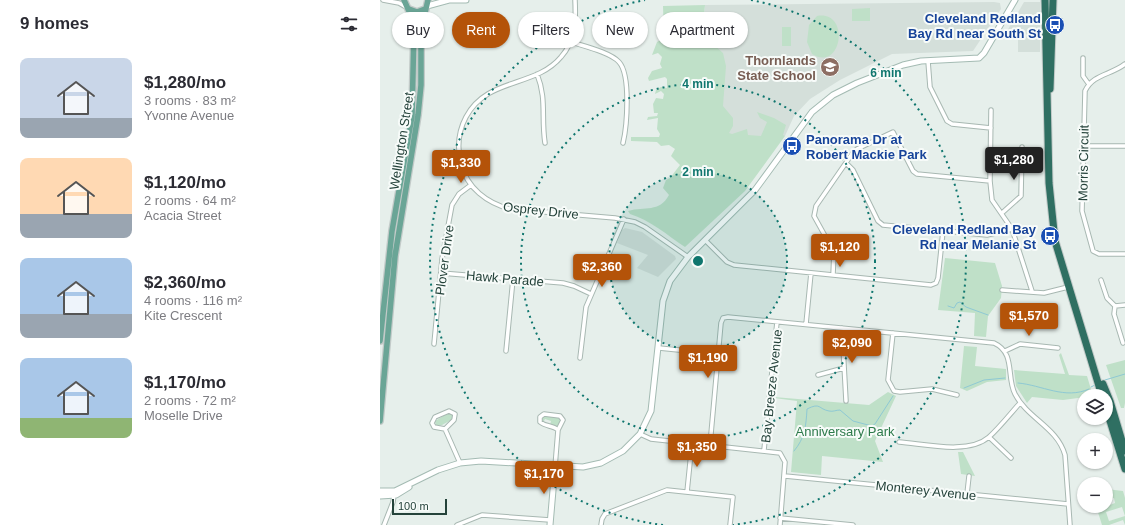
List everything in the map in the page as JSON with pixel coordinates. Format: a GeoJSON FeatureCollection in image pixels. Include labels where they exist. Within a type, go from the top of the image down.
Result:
{"type":"FeatureCollection","features":[{"type":"Feature","properties":{"kind":"highway"},"geometry":{"type":"LineString","coordinates":[[1045,0],[1051,216],[1055,241],[1068,287],[1091,356],[1100,389]]}},
{"type":"Feature","properties":{"kind":"highway"},"geometry":{"type":"LineString","coordinates":[[1048,117],[1051,79],[1053,0]]}},
{"type":"Feature","properties":{"kind":"highway"},"geometry":{"type":"LineString","coordinates":[[1091,356],[1105,389]]}},
{"type":"Feature","properties":{"kind":"highway"},"geometry":{"type":"LineString","coordinates":[[1113,409],[1123,437],[1125,451]]}},
{"type":"Feature","properties":{"kind":"highway"},"geometry":{"type":"LineString","coordinates":[[1111,425],[1125,468]]}},
{"type":"Feature","properties":{"kind":"highway"},"geometry":{"type":"LineString","coordinates":[[1112,425],[1113,430]]}},
{"type":"Feature","properties":{"kind":"main road","name":"Wellington Street"},"geometry":{"type":"LineString","coordinates":[[380,341],[392,231],[413,103],[414,30],[413,20],[404,0]]}},
{"type":"Feature","properties":{"kind":"main road","name":"Wellington Street"},"geometry":{"type":"LineString","coordinates":[[380,421],[395,256],[420,92],[420,30],[426,5]]}},
{"type":"Feature","properties":{"kind":"main road"},"geometry":{"type":"LineString","coordinates":[[407,8],[417,12],[426,5]]}},
{"type":"Feature","properties":{"kind":"street"},"geometry":{"type":"LineString","coordinates":[[383,0],[399,3],[407,8]]}},
{"type":"Feature","properties":{"kind":"street"},"geometry":{"type":"LineString","coordinates":[[426,5],[449,0],[466,0]]}},
{"type":"Feature","properties":{"kind":"street","name":"Osprey Drive"},"geometry":{"type":"LineString","coordinates":[[575,0],[576,12]]}},
{"type":"Feature","properties":{"kind":"street"},"geometry":{"type":"LineString","coordinates":[[380,491],[395,491],[427,475],[460,463],[481,461],[555,467],[583,467],[601,463],[623,452],[640,434],[652,405],[666,290],[675,272],[755,190],[803,123],[821,104],[857,83],[890,69],[915,62],[972,59],[982,56],[1015,0]]}},
{"type":"Feature","properties":{"kind":"street"},"geometry":{"type":"LineString","coordinates":[[584,47],[610,56],[618,61],[624,69],[626,79],[626,132],[623,143]]}},
{"type":"Feature","properties":{"kind":"street","name":"Osprey Drive"},"geometry":{"type":"LineString","coordinates":[[567,48],[554,65],[537,74],[494,90],[476,102],[469,111],[463,122],[458,145],[462,168],[471,185],[487,200],[510,209],[624,219],[645,227],[688,257]]}},
{"type":"Feature","properties":{"kind":"street"},"geometry":{"type":"LineString","coordinates":[[1083,58],[1083,76],[1088,84],[1099,76],[1119,69],[1125,64]]}},
{"type":"Feature","properties":{"kind":"street"},"geometry":{"type":"LineString","coordinates":[[928,61],[930,87],[947,120],[952,124],[991,128]]}},
{"type":"Feature","properties":{"kind":"street"},"geometry":{"type":"LineString","coordinates":[[537,74],[544,98],[542,129],[544,143]]}},
{"type":"Feature","properties":{"kind":"street","name":"Morris Circuit"},"geometry":{"type":"LineString","coordinates":[[1088,84],[1083,98],[1083,135],[1085,146],[1083,156],[1082,211],[1094,251],[1098,254],[1125,254]]}},
{"type":"Feature","properties":{"kind":"street"},"geometry":{"type":"LineString","coordinates":[[991,110],[990,181],[992,200],[1012,229],[1032,291]]}},
{"type":"Feature","properties":{"kind":"street"},"geometry":{"type":"LineString","coordinates":[[833,275],[834,252],[814,216],[814,211],[857,149],[893,132],[913,171],[917,174],[990,181]]}},
{"type":"Feature","properties":{"kind":"street"},"geometry":{"type":"LineString","coordinates":[[1085,146],[1125,146]]}},
{"type":"Feature","properties":{"kind":"street"},"geometry":{"type":"LineString","coordinates":[[1002,213],[1021,196],[1022,147]]}},
{"type":"Feature","properties":{"kind":"street"},"geometry":{"type":"LineString","coordinates":[[846,163],[853,170],[878,221],[884,225],[987,235],[1012,229]]}},
{"type":"Feature","properties":{"kind":"street","name":"Plover Drive"},"geometry":{"type":"LineString","coordinates":[[434,344],[441,273],[452,205],[460,194],[471,185]]}},
{"type":"Feature","properties":{"kind":"street"},"geometry":{"type":"LineString","coordinates":[[580,358],[584,317],[592,294],[624,219]]}},
{"type":"Feature","properties":{"kind":"street"},"geometry":{"type":"LineString","coordinates":[[706,240],[731,264],[931,285],[936,283],[938,278],[943,231]]}},
{"type":"Feature","properties":{"kind":"street"},"geometry":{"type":"LineString","coordinates":[[806,324],[811,272]]}},
{"type":"Feature","properties":{"kind":"street","name":"Hawk Parade"},"geometry":{"type":"LineString","coordinates":[[441,273],[563,283],[592,294]]}},
{"type":"Feature","properties":{"kind":"street"},"geometry":{"type":"LineString","coordinates":[[506,351],[513,279]]}},
{"type":"Feature","properties":{"kind":"street"},"geometry":{"type":"LineString","coordinates":[[1101,280],[1107,298],[1115,306]]}},
{"type":"Feature","properties":{"kind":"street"},"geometry":{"type":"LineString","coordinates":[[1002,290],[1044,293],[1068,287]]}},
{"type":"Feature","properties":{"kind":"street"},"geometry":{"type":"LineString","coordinates":[[1115,306],[1125,305]]}},
{"type":"Feature","properties":{"kind":"street"},"geometry":{"type":"LineString","coordinates":[[1115,306],[1114,314],[1123,335],[1123,343]]}},
{"type":"Feature","properties":{"kind":"street"},"geometry":{"type":"LineString","coordinates":[[710,445],[721,323],[723,318],[728,317],[806,324],[994,344],[1005,351],[1009,359],[1012,388],[1020,403],[1060,441],[1065,455],[1070,525]]}},
{"type":"Feature","properties":{"kind":"street","name":"Bay Breeze Avenue"},"geometry":{"type":"LineString","coordinates":[[764,450],[777,322]]}},
{"type":"Feature","properties":{"kind":"street"},"geometry":{"type":"LineString","coordinates":[[842,328],[846,401]]}},
{"type":"Feature","properties":{"kind":"street"},"geometry":{"type":"LineString","coordinates":[[892,333],[888,380],[894,391],[900,392],[932,389],[957,395]]}},
{"type":"Feature","properties":{"kind":"street"},"geometry":{"type":"LineString","coordinates":[[1005,351],[1020,344],[1058,348]]}},
{"type":"Feature","properties":{"kind":"street"},"geometry":{"type":"LineString","coordinates":[[659,348],[718,354]]}},
{"type":"Feature","properties":{"kind":"street"},"geometry":{"type":"LineString","coordinates":[[818,375],[844,368]]}},
{"type":"Feature","properties":{"kind":"street"},"geometry":{"type":"LineString","coordinates":[[899,442],[961,448],[974,445],[989,437],[1020,403]]}},
{"type":"Feature","properties":{"kind":"street"},"geometry":{"type":"LineString","coordinates":[[445,430],[456,418],[453,412],[446,412],[433,419],[434,426],[445,430],[460,463]]}},
{"type":"Feature","properties":{"kind":"street"},"geometry":{"type":"LineString","coordinates":[[457,525],[482,515],[550,522],[558,430],[563,420],[562,418],[544,414],[540,417],[540,422],[555,427],[558,430]]}},
{"type":"Feature","properties":{"kind":"street"},"geometry":{"type":"LineString","coordinates":[[640,434],[651,439],[764,450],[783,455],[785,462],[785,476],[780,525]]}},
{"type":"Feature","properties":{"kind":"street"},"geometry":{"type":"LineString","coordinates":[[989,437],[1011,458]]}},
{"type":"Feature","properties":{"kind":"street"},"geometry":{"type":"LineString","coordinates":[[687,492],[692,443]]}},
{"type":"Feature","properties":{"kind":"street"},"geometry":{"type":"LineString","coordinates":[[380,496],[394,495],[427,475]]}},
{"type":"Feature","properties":{"kind":"street","name":"Monterey Avenue"},"geometry":{"type":"LineString","coordinates":[[785,476],[1068,504]]}},
{"type":"Feature","properties":{"kind":"street"},"geometry":{"type":"LineString","coordinates":[[967,494],[969,476]]}},
{"type":"Feature","properties":{"kind":"street"},"geometry":{"type":"LineString","coordinates":[[601,525],[605,514],[662,491],[733,497],[730,525]]}},
{"type":"Feature","properties":{"kind":"street"},"geometry":{"type":"LineString","coordinates":[[384,525],[393,502],[394,495]]}},
{"type":"Feature","properties":{"kind":"street"},"geometry":{"type":"LineString","coordinates":[[780,518],[853,525]]}},
{"type":"Feature","properties":{"kind":"shaded area"},"geometry":{"type":"Polygon","coordinates":[[[994,2],[1000,3],[1001,9],[973,51],[892,54],[840,80],[810,99],[794,116],[785,136],[727,136],[723,106],[706,48],[748,48],[748,12],[704,12],[705,5],[994,2]]]}},
{"type":"Feature","properties":{"kind":"shaded area"},"geometry":{"type":"Polygon","coordinates":[[[1024,2],[1040,2],[1040,52],[1018,52],[1018,38],[1003,38],[1024,2]]]}},
{"type":"Feature","properties":{"kind":"shaded area"},"geometry":{"type":"Polygon","coordinates":[[[625,228],[642,232],[675,256],[676,259],[658,277],[637,268],[648,255],[617,243],[622,230],[625,228]]]}},
{"type":"Feature","properties":{"kind":"green space"},"geometry":{"type":"Polygon","coordinates":[[[705,5],[704,12],[663,12],[663,6],[705,5]]]}},
{"type":"Feature","properties":{"kind":"green space"},"geometry":{"type":"Polygon","coordinates":[[[870,8],[870,21],[852,21],[852,9],[870,8]]]}},
{"type":"Feature","properties":{"kind":"green space"},"geometry":{"type":"Polygon","coordinates":[[[817,16],[828,17],[835,22],[838,30],[836,49],[830,55],[822,58],[812,54],[807,42],[809,25],[817,16]]]}},
{"type":"Feature","properties":{"kind":"green space"},"geometry":{"type":"Polygon","coordinates":[[[782,27],[791,27],[791,46],[782,46],[782,27]]]}},
{"type":"Feature","properties":{"kind":"green space"},"geometry":{"type":"Polygon","coordinates":[[[656,45],[656,48],[717,48],[723,53],[726,66],[723,106],[733,118],[733,126],[729,133],[732,134],[747,129],[748,135],[761,136],[767,122],[760,118],[757,112],[774,118],[786,125],[783,135],[785,136],[745,191],[685,247],[651,224],[630,214],[628,211],[656,207],[665,201],[669,195],[663,188],[666,180],[670,178],[680,165],[671,156],[675,149],[669,145],[661,146],[657,142],[631,141],[631,137],[659,137],[660,134],[657,129],[658,118],[647,120],[648,117],[657,116],[658,113],[654,113],[653,104],[656,98],[663,99],[664,94],[661,91],[655,94],[656,90],[661,87],[667,88],[667,79],[665,77],[649,81],[648,78],[652,71],[662,68],[660,64],[662,57],[658,53],[652,55],[656,45]]]}},
{"type":"Feature","properties":{"kind":"green space"},"geometry":{"type":"Polygon","coordinates":[[[945,258],[995,263],[1002,286],[1001,298],[988,316],[986,337],[974,336],[975,313],[938,310],[945,258]]]}},
{"type":"Feature","properties":{"kind":"green space"},"geometry":{"type":"Polygon","coordinates":[[[964,346],[977,347],[975,366],[1006,369],[1006,380],[987,382],[967,391],[960,388],[964,346]]]}},
{"type":"Feature","properties":{"kind":"green space"},"geometry":{"type":"Polygon","coordinates":[[[1061,353],[1069,375],[1087,376],[1091,389],[1077,389],[1077,398],[1063,400],[1032,397],[1027,403],[1016,386],[1014,370],[1065,374],[1059,355],[1061,353]]]}},
{"type":"Feature","properties":{"kind":"green space"},"geometry":{"type":"Polygon","coordinates":[[[1125,360],[1125,403],[1124,408],[1121,408],[1106,365],[1125,360]]]}},
{"type":"Feature","properties":{"kind":"green space","name":"Anniversary Park"},"geometry":{"type":"Polygon","coordinates":[[[888,392],[896,396],[875,441],[883,462],[822,456],[821,475],[791,472],[797,401],[774,397],[869,405],[888,392]]]}},
{"type":"Feature","properties":{"kind":"green space"},"geometry":{"type":"Polygon","coordinates":[[[450,412],[454,416],[453,419],[442,425],[436,426],[435,421],[450,412]]]}},
{"type":"Feature","properties":{"kind":"green space"},"geometry":{"type":"Polygon","coordinates":[[[542,417],[560,418],[561,421],[557,426],[550,425],[551,421],[545,419],[543,423],[542,417]]]}},
{"type":"Feature","properties":{"kind":"green space"},"geometry":{"type":"Polygon","coordinates":[[[958,452],[963,452],[975,476],[961,474],[958,452]]]}},
{"type":"Feature","properties":{"kind":"green space"},"geometry":{"type":"Polygon","coordinates":[[[1113,490],[1123,491],[1125,498],[1125,516],[1122,507],[1113,510],[1113,504],[1115,503],[1113,490]]]}},
{"type":"Feature","properties":{"kind":"green space"},"geometry":{"type":"Polygon","coordinates":[[[1098,513],[1106,513],[1109,521],[1125,516],[1125,525],[1123,520],[1109,525],[1102,525],[1098,513]]]}},
{"type":"Feature","properties":{"kind":"waterway"},"geometry":{"type":"LineString","coordinates":[[948,306],[954,308],[957,303],[960,302],[966,307],[988,315]]}},
{"type":"Feature","properties":{"kind":"waterway"},"geometry":{"type":"LineString","coordinates":[[1105,380],[1125,374]]}},
{"type":"Feature","properties":{"kind":"waterway"},"geometry":{"type":"LineString","coordinates":[[964,388],[984,380],[1005,378]]}},
{"type":"Feature","properties":{"kind":"waterway"},"geometry":{"type":"LineString","coordinates":[[1018,383],[1054,391],[1077,392]]}},
{"type":"Feature","properties":{"kind":"waterway"},"geometry":{"type":"LineString","coordinates":[[1091,387],[1095,385]]}},
{"type":"Feature","properties":{"kind":"waterway"},"geometry":{"type":"LineString","coordinates":[[794,451],[801,441],[804,432],[807,409],[817,406],[829,411],[840,410],[853,421],[872,426],[875,424],[893,396]]}},
{"type":"Feature","properties":{"kind":"place","name":"Cleveland Redland Bay Rd near South St"},"geometry":{"type":"Point","coordinates":[1055,25]}},
{"type":"Feature","properties":{"kind":"place","name":"Thornlands State School"},"geometry":{"type":"Point","coordinates":[830,67]}},
{"type":"Feature","properties":{"kind":"place","name":"Panorama Dr at Robert Mackie Park"},"geometry":{"type":"Point","coordinates":[792,146]}},
{"type":"Feature","properties":{"kind":"place","name":"Cleveland Redland Bay Rd near Melanie St"},"geometry":{"type":"Point","coordinates":[1050,236]}}]}
